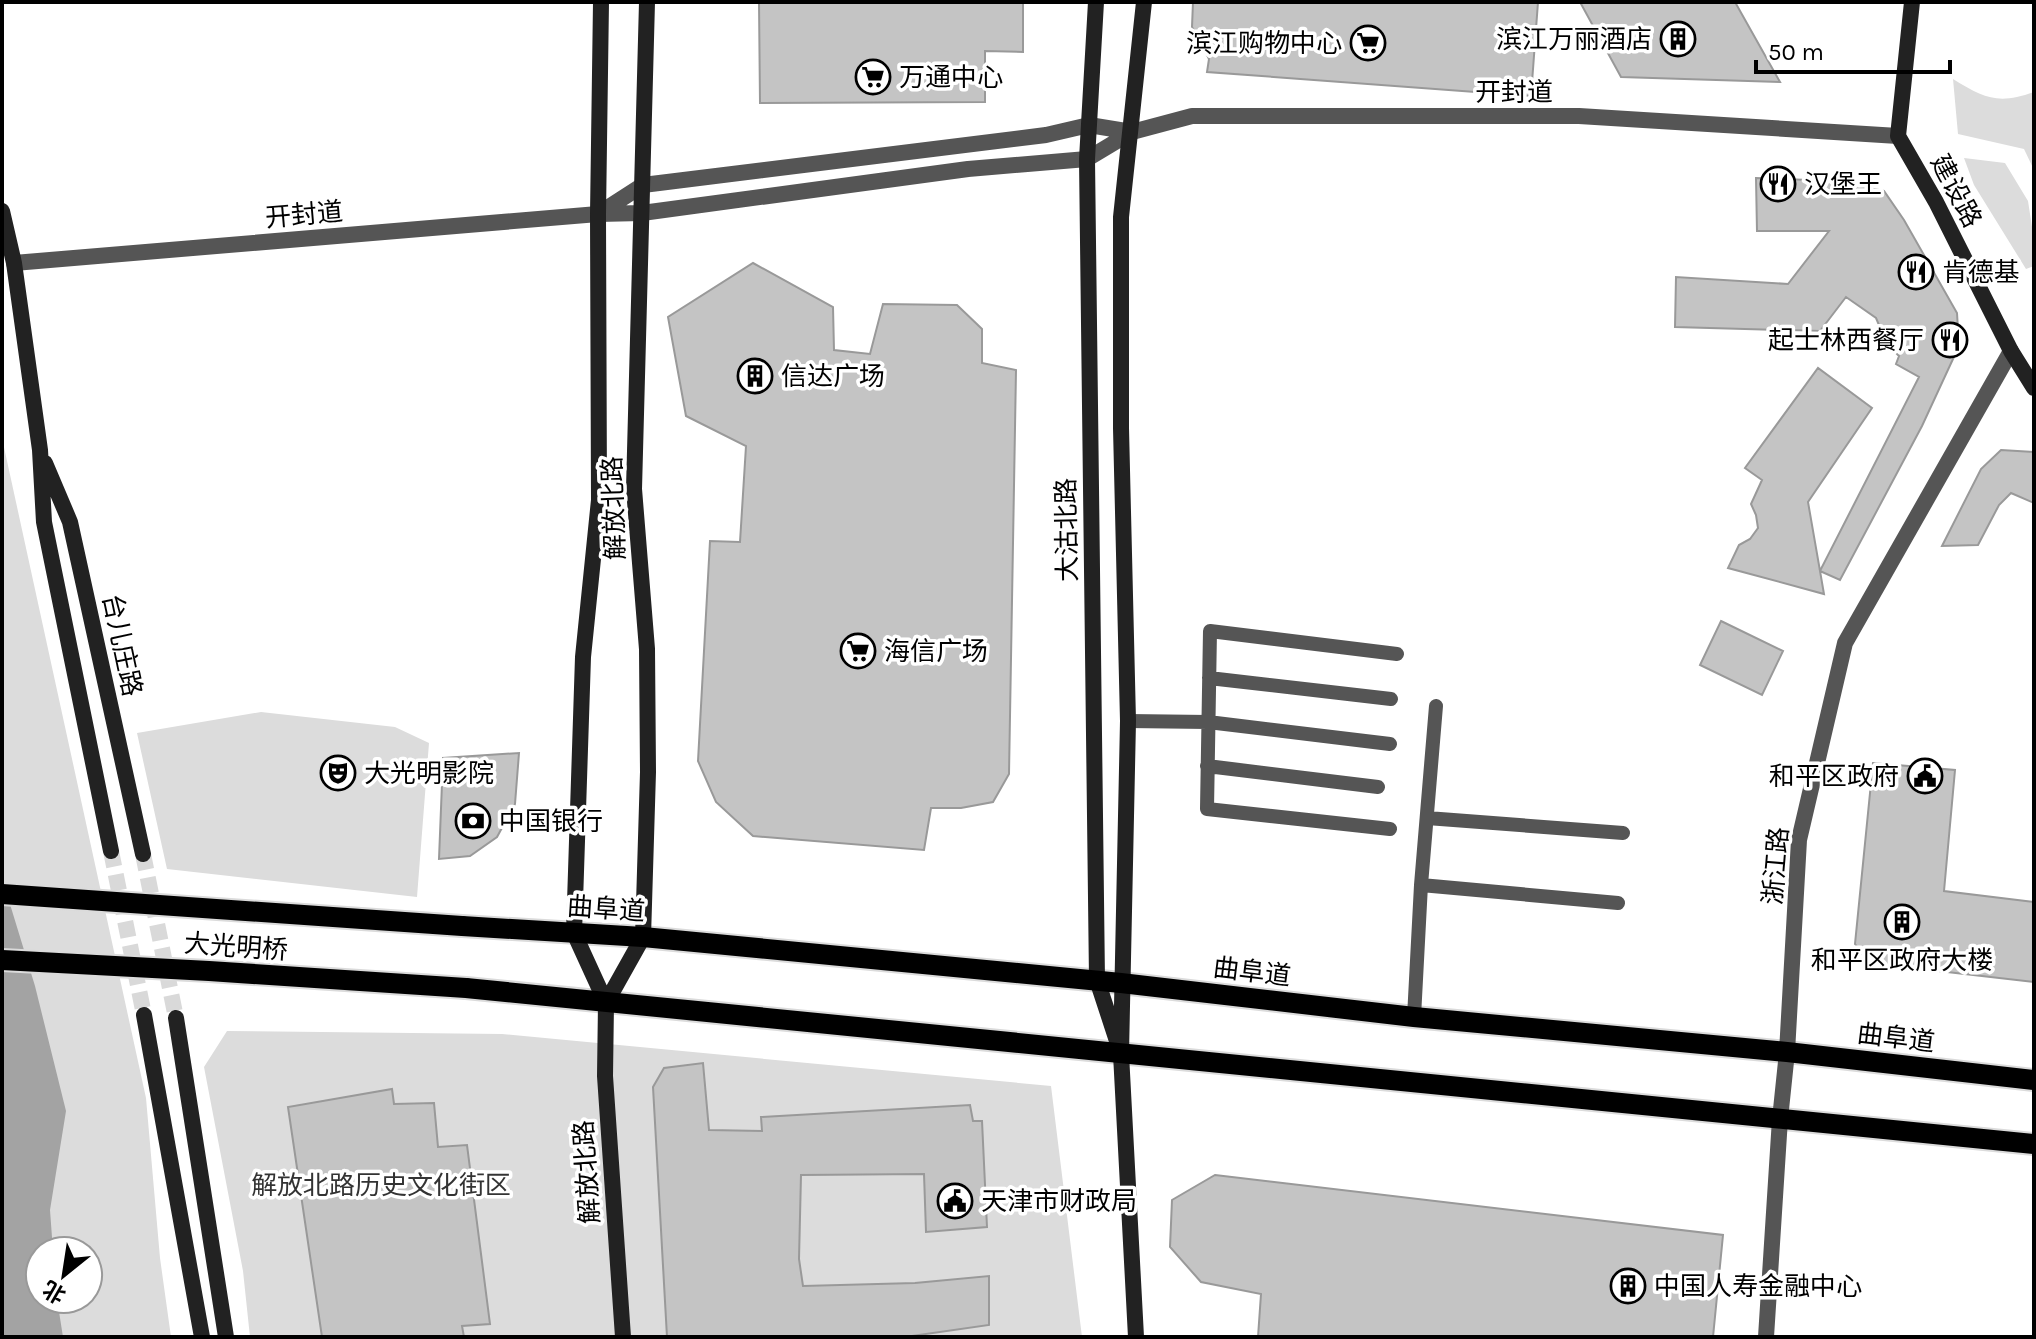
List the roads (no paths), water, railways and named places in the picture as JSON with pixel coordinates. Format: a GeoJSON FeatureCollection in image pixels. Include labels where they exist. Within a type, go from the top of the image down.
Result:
{"type":"FeatureCollection","features":[{"type":"Feature","properties":{"kind":"main road","name":"解放北路"},"geometry":{"type":"LineString","coordinates":[[601,2],[599,500],[581,684],[579,843],[574,933],[606,1003],[605,1076],[623,1337]]}},
{"type":"Feature","properties":{"kind":"main road","name":"解放北路"},"geometry":{"type":"LineString","coordinates":[[606,1003],[643,937],[648,772],[647,649],[634,489],[647,2]]}},
{"type":"Feature","properties":{"kind":"main road","name":"大沽北路"},"geometry":{"type":"LineString","coordinates":[[1096,2],[1087,159],[1097,980],[1121,1054]]}},
{"type":"Feature","properties":{"kind":"main road","name":"大沽北路"},"geometry":{"type":"LineString","coordinates":[[1136,1337],[1121,1054],[1128,721],[1121,428],[1121,217],[1144,2]]}},
{"type":"Feature","properties":{"kind":"main road","name":"建设路"},"geometry":{"type":"LineString","coordinates":[[1912,2],[1898,136],[1936,202],[2011,351],[2034,388]]}},
{"type":"Feature","properties":{"kind":"main road","name":"台儿庄路"},"geometry":{"type":"LineString","coordinates":[[2,211],[14,263],[40,450],[44,522],[111,851]]}},
{"type":"Feature","properties":{"kind":"main road","name":"台儿庄路"},"geometry":{"type":"LineString","coordinates":[[40,450],[70,522],[143,854]]}},
{"type":"Feature","properties":{"kind":"main road","name":"大光明桥"},"geometry":{"type":"LineString","coordinates":[[2,894],[462,926]]}},
{"type":"Feature","properties":{"kind":"main road","name":"曲阜道"},"geometry":{"type":"LineString","coordinates":[[462,926],[643,937],[1097,980],[1414,1017],[1787,1052],[2034,1080]]}},
{"type":"Feature","properties":{"kind":"main road","name":"大光明桥"},"geometry":{"type":"LineString","coordinates":[[2,960],[466,988],[606,1003]]}},
{"type":"Feature","properties":{"kind":"main road"},"geometry":{"type":"LineString","coordinates":[[606,1003],[2034,1144]]}},
{"type":"Feature","properties":{"kind":"main road"},"geometry":{"type":"LineString","coordinates":[[144,1015],[202,1337]]}},
{"type":"Feature","properties":{"kind":"main road"},"geometry":{"type":"LineString","coordinates":[[176,1018],[226,1337]]}},
{"type":"Feature","properties":{"kind":"street","name":"开封道"},"geometry":{"type":"LineString","coordinates":[[14,263],[598,214],[642,213],[968,169],[1087,159],[1132,132],[1192,116],[1579,116],[1898,136]]}},
{"type":"Feature","properties":{"kind":"street","name":"开封道"},"geometry":{"type":"LineString","coordinates":[[598,214],[643,185],[1046,135],[1089,125],[1132,132]]}},
{"type":"Feature","properties":{"kind":"street","name":"浙江路"},"geometry":{"type":"LineString","coordinates":[[1766,1337],[1799,840],[1845,643],[2011,351]]}},
{"type":"Feature","properties":{"kind":"lane"},"geometry":{"type":"LineString","coordinates":[[1390,829],[1207,809],[1210,631],[1397,654]]}},
{"type":"Feature","properties":{"kind":"lane"},"geometry":{"type":"LineString","coordinates":[[1209,678],[1391,699]]}},
{"type":"Feature","properties":{"kind":"lane"},"geometry":{"type":"LineString","coordinates":[[1414,1017],[1436,706]]}},
{"type":"Feature","properties":{"kind":"lane"},"geometry":{"type":"LineString","coordinates":[[1128,721],[1208,722],[1390,744]]}},
{"type":"Feature","properties":{"kind":"lane"},"geometry":{"type":"LineString","coordinates":[[1207,766],[1378,787]]}},
{"type":"Feature","properties":{"kind":"lane"},"geometry":{"type":"LineString","coordinates":[[1427,818],[1623,833]]}},
{"type":"Feature","properties":{"kind":"lane"},"geometry":{"type":"LineString","coordinates":[[1421,885],[1618,903]]}},
{"type":"Feature","properties":{"kind":"tunnel"},"geometry":{"type":"LineString","coordinates":[[111,851],[144,1015]]}},
{"type":"Feature","properties":{"kind":"tunnel"},"geometry":{"type":"LineString","coordinates":[[143,854],[176,1018]]}},
{"type":"Feature","properties":{"kind":"place","name":"滨江万丽酒店"},"geometry":{"type":"Point","coordinates":[1678,39]}},
{"type":"Feature","properties":{"kind":"place","name":"滨江购物中心"},"geometry":{"type":"Point","coordinates":[1368,43]}},
{"type":"Feature","properties":{"kind":"place","name":"万通中心"},"geometry":{"type":"Point","coordinates":[873,77]}},
{"type":"Feature","properties":{"kind":"place","name":"汉堡王"},"geometry":{"type":"Point","coordinates":[1778,184]}},
{"type":"Feature","properties":{"kind":"place","name":"肯德基"},"geometry":{"type":"Point","coordinates":[1916,272]}},
{"type":"Feature","properties":{"kind":"place","name":"起士林西餐厅"},"geometry":{"type":"Point","coordinates":[1950,340]}},
{"type":"Feature","properties":{"kind":"place","name":"信达广场"},"geometry":{"type":"Point","coordinates":[755,376]}},
{"type":"Feature","properties":{"kind":"place","name":"海信广场"},"geometry":{"type":"Point","coordinates":[858,651]}},
{"type":"Feature","properties":{"kind":"place","name":"大光明影院"},"geometry":{"type":"Point","coordinates":[338,773]}},
{"type":"Feature","properties":{"kind":"place","name":"和平区政府"},"geometry":{"type":"Point","coordinates":[1925,776]}},
{"type":"Feature","properties":{"kind":"place","name":"中国银行"},"geometry":{"type":"Point","coordinates":[473,821]}},
{"type":"Feature","properties":{"kind":"place","name":"和平区政府大楼"},"geometry":{"type":"Point","coordinates":[1902,922]}},
{"type":"Feature","properties":{"kind":"place","name":"天津市财政局"},"geometry":{"type":"Point","coordinates":[955,1201]}},
{"type":"Feature","properties":{"kind":"place","name":"中国人寿金融中心"},"geometry":{"type":"Point","coordinates":[1628,1286]}},
{"type":"Feature","properties":{"kind":"park label","name":"解放北路历史文化街区"},"geometry":{"type":"Point","coordinates":[381,1185]}}]}
